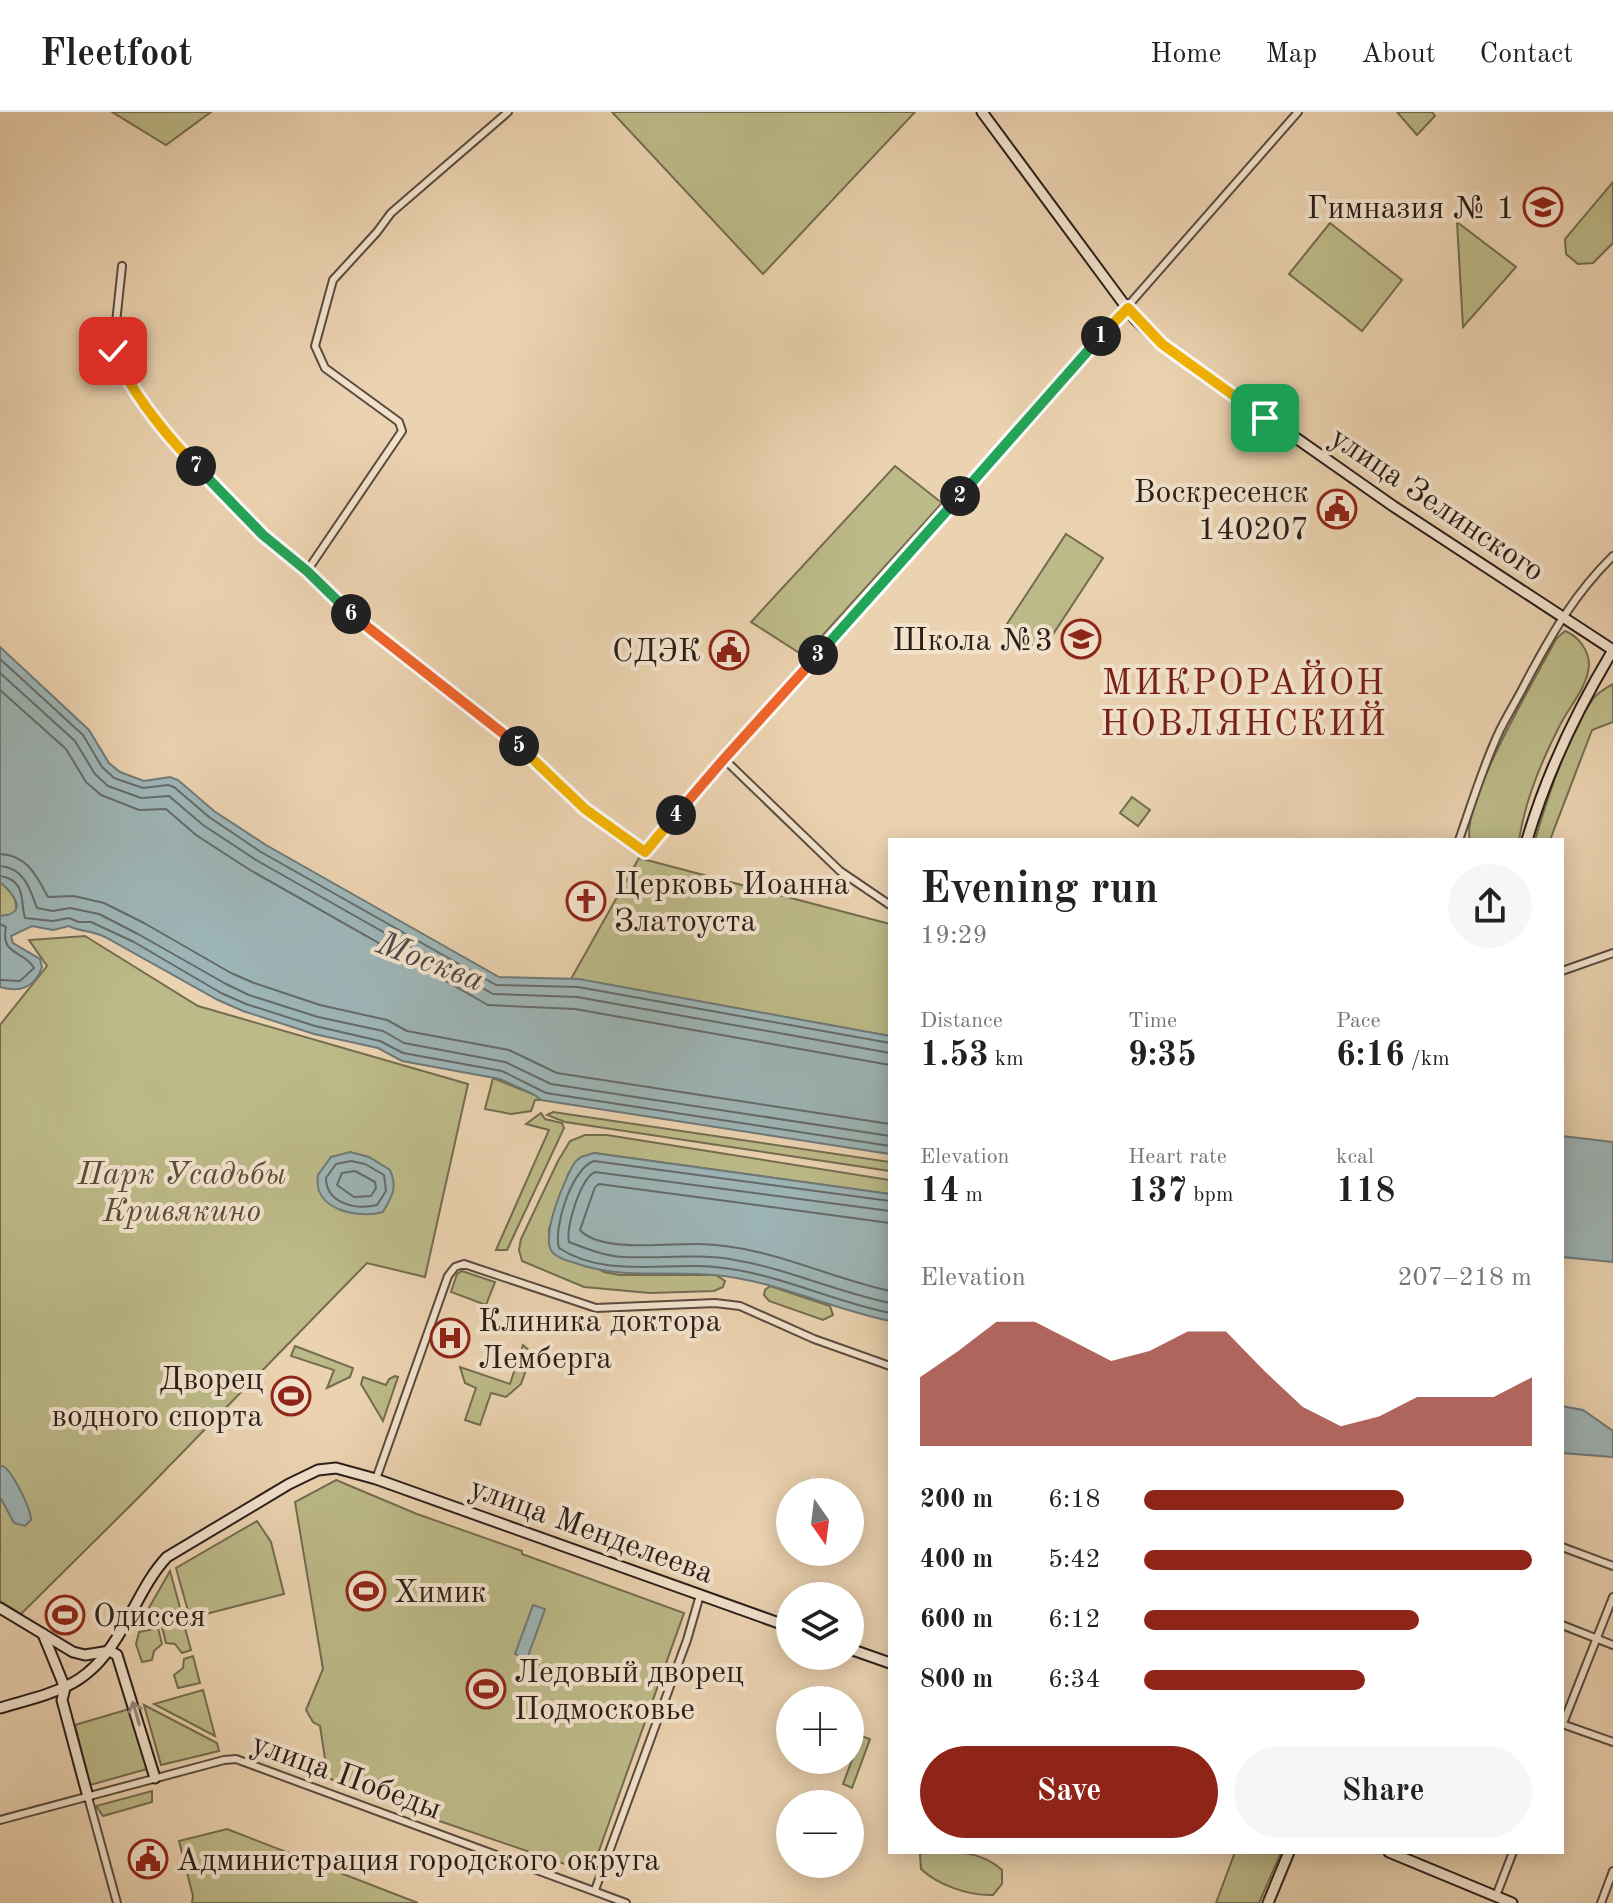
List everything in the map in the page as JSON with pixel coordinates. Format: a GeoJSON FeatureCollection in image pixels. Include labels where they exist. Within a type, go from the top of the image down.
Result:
{"type":"FeatureCollection","features":[{"type":"Feature","properties":{"kind":"street"},"geometry":{"type":"LineString","coordinates":[[307,571],[402,431],[399,422],[325,368],[318,357],[315,346],[333,280],[391,213],[508,112]]}},
{"type":"Feature","properties":{"kind":"street","name":"улица Зелинского"},"geometry":{"type":"LineString","coordinates":[[982,112],[1128,308],[1162,344],[1393,506],[1613,650]]}},
{"type":"Feature","properties":{"kind":"street"},"geometry":{"type":"LineString","coordinates":[[122,266],[113,351],[123,374],[163,432],[263,535],[307,571],[345,609],[526,751],[585,809],[645,852],[1298,112]]}},
{"type":"Feature","properties":{"kind":"street"},"geometry":{"type":"LineString","coordinates":[[1460,838],[1474,791],[1499,732],[1561,617],[1589,579],[1613,556]]}},
{"type":"Feature","properties":{"kind":"street"},"geometry":{"type":"LineString","coordinates":[[1528,838],[1562,745],[1613,650]]}},
{"type":"Feature","properties":{"kind":"street"},"geometry":{"type":"LineString","coordinates":[[724,759],[840,871],[888,904]]}},
{"type":"Feature","properties":{"kind":"street"},"geometry":{"type":"LineString","coordinates":[[1564,970],[1613,953]]}},
{"type":"Feature","properties":{"kind":"street"},"geometry":{"type":"LineString","coordinates":[[376,1479],[450,1271],[464,1264],[475,1265],[596,1308],[715,1303],[740,1306],[814,1339],[888,1365]]}},
{"type":"Feature","properties":{"kind":"street","name":"улица Менделеева"},"geometry":{"type":"LineString","coordinates":[[0,1708],[65,1688],[94,1669],[110,1651],[153,1575],[167,1557],[289,1484],[318,1470],[336,1468],[376,1479],[776,1622]]}},
{"type":"Feature","properties":{"kind":"street"},"geometry":{"type":"LineString","coordinates":[[1564,1548],[1613,1566]]}},
{"type":"Feature","properties":{"kind":"street"},"geometry":{"type":"LineString","coordinates":[[595,1890],[687,1640],[700,1595]]}},
{"type":"Feature","properties":{"kind":"street"},"geometry":{"type":"LineString","coordinates":[[1564,1720],[1613,1597]]}},
{"type":"Feature","properties":{"kind":"street"},"geometry":{"type":"LineString","coordinates":[[0,1608],[80,1654],[110,1651],[117,1655],[155,1778]]}},
{"type":"Feature","properties":{"kind":"street"},"geometry":{"type":"LineString","coordinates":[[1564,1626],[1613,1645]]}},
{"type":"Feature","properties":{"kind":"street"},"geometry":{"type":"LineString","coordinates":[[43,1634],[65,1688],[62,1700],[117,1903]]}},
{"type":"Feature","properties":{"kind":"street"},"geometry":{"type":"LineString","coordinates":[[864,1654],[888,1662]]}},
{"type":"Feature","properties":{"kind":"street"},"geometry":{"type":"LineString","coordinates":[[1564,1726],[1613,1742]]}},
{"type":"Feature","properties":{"kind":"street","name":"улица Победы"},"geometry":{"type":"LineString","coordinates":[[0,1820],[236,1759],[626,1903]]}},
{"type":"Feature","properties":{"kind":"street"},"geometry":{"type":"LineString","coordinates":[[1268,1903],[1288,1854]]}},
{"type":"Feature","properties":{"kind":"street"},"geometry":{"type":"LineString","coordinates":[[1403,1854],[1512,1903]]}},
{"type":"Feature","properties":{"kind":"street"},"geometry":{"type":"LineString","coordinates":[[1496,1896],[1512,1854]]}},
{"type":"Feature","properties":{"kind":"street"},"geometry":{"type":"LineString","coordinates":[[1601,1903],[1613,1871]]}},
{"type":"Feature","properties":{"kind":"green space"},"geometry":{"type":"Polygon","coordinates":[[[112,112],[211,112],[166,145],[112,112]]]}},
{"type":"Feature","properties":{"kind":"green space"},"geometry":{"type":"Polygon","coordinates":[[[612,112],[915,112],[763,274],[612,112]]]}},
{"type":"Feature","properties":{"kind":"green space"},"geometry":{"type":"Polygon","coordinates":[[[1397,112],[1432,112],[1435,116],[1417,135],[1397,112]]]}},
{"type":"Feature","properties":{"kind":"green space"},"geometry":{"type":"Polygon","coordinates":[[[1613,182],[1613,243],[1593,263],[1578,264],[1566,254],[1565,239],[1613,182]]]}},
{"type":"Feature","properties":{"kind":"green space"},"geometry":{"type":"Polygon","coordinates":[[[1457,222],[1516,267],[1463,327],[1457,222]]]}},
{"type":"Feature","properties":{"kind":"green space"},"geometry":{"type":"Polygon","coordinates":[[[1330,223],[1402,280],[1362,331],[1289,274],[1330,223]]]}},
{"type":"Feature","properties":{"kind":"green space"},"geometry":{"type":"Polygon","coordinates":[[[895,466],[942,503],[804,656],[751,622],[895,466]]]}},
{"type":"Feature","properties":{"kind":"green space"},"geometry":{"type":"Polygon","coordinates":[[[1066,534],[1103,558],[1042,651],[1005,627],[1066,534]]]}},
{"type":"Feature","properties":{"kind":"green space"},"geometry":{"type":"Polygon","coordinates":[[[1565,631],[1578,640],[1589,659],[1588,673],[1540,768],[1519,838],[1470,838],[1470,823],[1488,770],[1556,639],[1565,631]]]}},
{"type":"Feature","properties":{"kind":"green space"},"geometry":{"type":"Polygon","coordinates":[[[1613,684],[1613,722],[1592,730],[1551,838],[1536,838],[1575,730],[1602,691],[1613,684]]]}},
{"type":"Feature","properties":{"kind":"green space"},"geometry":{"type":"Polygon","coordinates":[[[1132,797],[1150,810],[1138,826],[1120,813],[1132,797]]]}},
{"type":"Feature","properties":{"kind":"green space"},"geometry":{"type":"Polygon","coordinates":[[[639,858],[888,923],[888,1036],[571,979],[639,858]]]}},
{"type":"Feature","properties":{"kind":"green space"},"geometry":{"type":"Polygon","coordinates":[[[0,882],[14,897],[16,910],[11,915],[0,916],[0,882]]]}},
{"type":"Feature","properties":{"kind":"green space","name":"Парк Усадьбы Кривякино"},"geometry":{"type":"Polygon","coordinates":[[[85,936],[198,1006],[468,1084],[425,1277],[367,1263],[21,1614],[0,1601],[0,1025],[47,966],[29,940],[85,936]]]}},
{"type":"Feature","properties":{"kind":"green space"},"geometry":{"type":"Polygon","coordinates":[[[493,1078],[541,1100],[535,1100],[531,1111],[511,1114],[485,1109],[493,1078]]]}},
{"type":"Feature","properties":{"kind":"green space"},"geometry":{"type":"Polygon","coordinates":[[[553,1112],[888,1162],[888,1171],[565,1122],[547,1115],[553,1112]]]}},
{"type":"Feature","properties":{"kind":"green space"},"geometry":{"type":"Polygon","coordinates":[[[541,1113],[545,1119],[562,1123],[564,1128],[507,1250],[496,1250],[549,1130],[526,1124],[541,1113]]]}},
{"type":"Feature","properties":{"kind":"green space"},"geometry":{"type":"Polygon","coordinates":[[[585,1135],[607,1135],[888,1180],[888,1194],[594,1153],[569,1172],[549,1229],[549,1243],[604,1272],[620,1275],[716,1275],[725,1281],[723,1287],[714,1291],[650,1293],[584,1287],[522,1261],[519,1250],[521,1239],[570,1141],[585,1135]]]}},
{"type":"Feature","properties":{"kind":"green space"},"geometry":{"type":"Polygon","coordinates":[[[462,1271],[495,1282],[486,1305],[451,1292],[457,1274],[462,1271]]]}},
{"type":"Feature","properties":{"kind":"green space"},"geometry":{"type":"Polygon","coordinates":[[[770,1286],[830,1306],[833,1315],[823,1320],[769,1301],[764,1295],[770,1286]]]}},
{"type":"Feature","properties":{"kind":"green space"},"geometry":{"type":"Polygon","coordinates":[[[523,1345],[532,1353],[521,1384],[506,1397],[491,1393],[480,1425],[465,1420],[476,1388],[465,1383],[460,1367],[510,1384],[523,1345]]]}},
{"type":"Feature","properties":{"kind":"green space"},"geometry":{"type":"Polygon","coordinates":[[[295,1346],[353,1368],[350,1377],[327,1388],[334,1370],[291,1356],[295,1346]]]}},
{"type":"Feature","properties":{"kind":"green space"},"geometry":{"type":"Polygon","coordinates":[[[395,1376],[398,1377],[383,1421],[361,1384],[363,1377],[386,1385],[395,1376]]]}},
{"type":"Feature","properties":{"kind":"green space","name":"Ледовый дворец Подмосковье"},"geometry":{"type":"Polygon","coordinates":[[[336,1480],[417,1514],[684,1613],[591,1873],[419,1814],[419,1811],[328,1778],[320,1726],[313,1722],[306,1710],[323,1669],[295,1502],[336,1480]]]}},
{"type":"Feature","properties":{"kind":"green space"},"geometry":{"type":"Polygon","coordinates":[[[257,1521],[271,1542],[284,1594],[190,1618],[176,1568],[257,1521]]]}},
{"type":"Feature","properties":{"kind":"green space"},"geometry":{"type":"Polygon","coordinates":[[[170,1571],[182,1615],[138,1627],[170,1571]]]}},
{"type":"Feature","properties":{"kind":"green space"},"geometry":{"type":"Polygon","coordinates":[[[183,1621],[191,1650],[182,1653],[175,1644],[166,1643],[162,1627],[183,1621]]]}},
{"type":"Feature","properties":{"kind":"green space"},"geometry":{"type":"Polygon","coordinates":[[[158,1628],[162,1644],[154,1651],[152,1660],[142,1662],[136,1644],[139,1632],[158,1628]]]}},
{"type":"Feature","properties":{"kind":"green space"},"geometry":{"type":"Polygon","coordinates":[[[193,1656],[200,1683],[178,1688],[174,1675],[183,1668],[184,1659],[193,1656]]]}},
{"type":"Feature","properties":{"kind":"green space"},"geometry":{"type":"Polygon","coordinates":[[[203,1690],[215,1736],[154,1704],[203,1690]]]}},
{"type":"Feature","properties":{"kind":"green space"},"geometry":{"type":"Polygon","coordinates":[[[144,1705],[217,1743],[219,1751],[161,1765],[144,1705]]]}},
{"type":"Feature","properties":{"kind":"green space"},"geometry":{"type":"Polygon","coordinates":[[[129,1709],[147,1769],[90,1785],[75,1725],[129,1709]]]}},
{"type":"Feature","properties":{"kind":"green space"},"geometry":{"type":"Polygon","coordinates":[[[864,1737],[870,1739],[864,1755],[864,1737]]]}},
{"type":"Feature","properties":{"kind":"green space"},"geometry":{"type":"Polygon","coordinates":[[[847,1774],[857,1774],[852,1788],[843,1784],[847,1774]]]}},
{"type":"Feature","properties":{"kind":"green space"},"geometry":{"type":"Polygon","coordinates":[[[152,1791],[152,1802],[103,1816],[96,1806],[152,1791]]]}},
{"type":"Feature","properties":{"kind":"green space"},"geometry":{"type":"Polygon","coordinates":[[[227,1829],[418,1903],[192,1903],[193,1896],[179,1841],[227,1829]]]}},
{"type":"Feature","properties":{"kind":"green space"},"geometry":{"type":"Polygon","coordinates":[[[970,1854],[984,1858],[1002,1870],[1002,1884],[993,1895],[954,1888],[921,1869],[920,1855],[970,1854]]]}},
{"type":"Feature","properties":{"kind":"green space"},"geometry":{"type":"Polygon","coordinates":[[[1234,1854],[1280,1854],[1259,1903],[1216,1903],[1234,1854]]]}},
{"type":"Feature","properties":{"kind":"water","name":"Москва"},"geometry":{"type":"Polygon","coordinates":[[[0,647],[89,730],[109,763],[120,772],[144,781],[170,777],[178,780],[214,811],[266,845],[499,977],[579,979],[888,1036],[888,1154],[541,1100],[500,1079],[402,1061],[378,1048],[314,1034],[243,1011],[105,937],[69,926],[53,930],[32,926],[11,936],[13,943],[40,959],[42,967],[26,987],[0,987],[0,916],[9,914],[17,907],[14,897],[0,882],[0,647]]]}},
{"type":"Feature","properties":{"kind":"water"},"geometry":{"type":"Polygon","coordinates":[[[1564,1136],[1613,1142],[1613,1262],[1564,1257],[1564,1136]]]}},
{"type":"Feature","properties":{"kind":"water"},"geometry":{"type":"Polygon","coordinates":[[[350,1152],[369,1157],[390,1170],[394,1187],[383,1212],[350,1213],[329,1204],[322,1197],[318,1175],[331,1157],[350,1152]]]}},
{"type":"Feature","properties":{"kind":"water"},"geometry":{"type":"Polygon","coordinates":[[[594,1153],[888,1194],[888,1320],[736,1278],[610,1271],[558,1257],[550,1245],[551,1222],[565,1181],[581,1157],[594,1153]]]}},
{"type":"Feature","properties":{"kind":"water"},"geometry":{"type":"Polygon","coordinates":[[[1564,1406],[1583,1410],[1613,1431],[1613,1457],[1564,1453],[1564,1406]]]}},
{"type":"Feature","properties":{"kind":"water"},"geometry":{"type":"Polygon","coordinates":[[[3,1466],[16,1483],[28,1508],[31,1520],[25,1526],[14,1523],[0,1497],[0,1467],[3,1466]]]}},
{"type":"Feature","properties":{"kind":"water"},"geometry":{"type":"Polygon","coordinates":[[[533,1605],[545,1609],[527,1659],[515,1654],[533,1605]]]}},
{"type":"Feature","properties":{"kind":"place","name":"Гимназия № 1"},"geometry":{"type":"Point","coordinates":[1543,207]}},
{"type":"Feature","properties":{"kind":"place","name":"Воскресенск 140207"},"geometry":{"type":"Point","coordinates":[1337,509]}},
{"type":"Feature","properties":{"kind":"place","name":"Школа №3"},"geometry":{"type":"Point","coordinates":[1081,639]}},
{"type":"Feature","properties":{"kind":"place","name":"СДЭК"},"geometry":{"type":"Point","coordinates":[729,650]}},
{"type":"Feature","properties":{"kind":"place","name":"Церковь Иоанна Златоуста"},"geometry":{"type":"Point","coordinates":[586,901]}},
{"type":"Feature","properties":{"kind":"place","name":"Клиника доктора Лемберга"},"geometry":{"type":"Point","coordinates":[450,1338]}},
{"type":"Feature","properties":{"kind":"place","name":"Дворец водного спорта"},"geometry":{"type":"Point","coordinates":[291,1396]}},
{"type":"Feature","properties":{"kind":"place","name":"Химик"},"geometry":{"type":"Point","coordinates":[366,1591]}},
{"type":"Feature","properties":{"kind":"place","name":"Одиссея"},"geometry":{"type":"Point","coordinates":[65,1615]}},
{"type":"Feature","properties":{"kind":"place","name":"Ледовый дворец Подмосковье"},"geometry":{"type":"Point","coordinates":[486,1689]}},
{"type":"Feature","properties":{"kind":"place","name":"Администрация городского округа"},"geometry":{"type":"Point","coordinates":[148,1859]}},
{"type":"Feature","properties":{"kind":"district","name":"МИКРОРАЙОН НОВЛЯНСКИЙ"},"geometry":{"type":"Point","coordinates":[1244,702]}},
{"type":"Feature","properties":{"kind":"route"},"geometry":{"type":"LineString","coordinates":[[113,351],[123,374],[163,432],[263,535],[307,571],[345,609],[526,751],[585,809],[645,852],[724,759],[855,617],[1128,308],[1135,319],[1162,344],[1265,418]]}}]}
